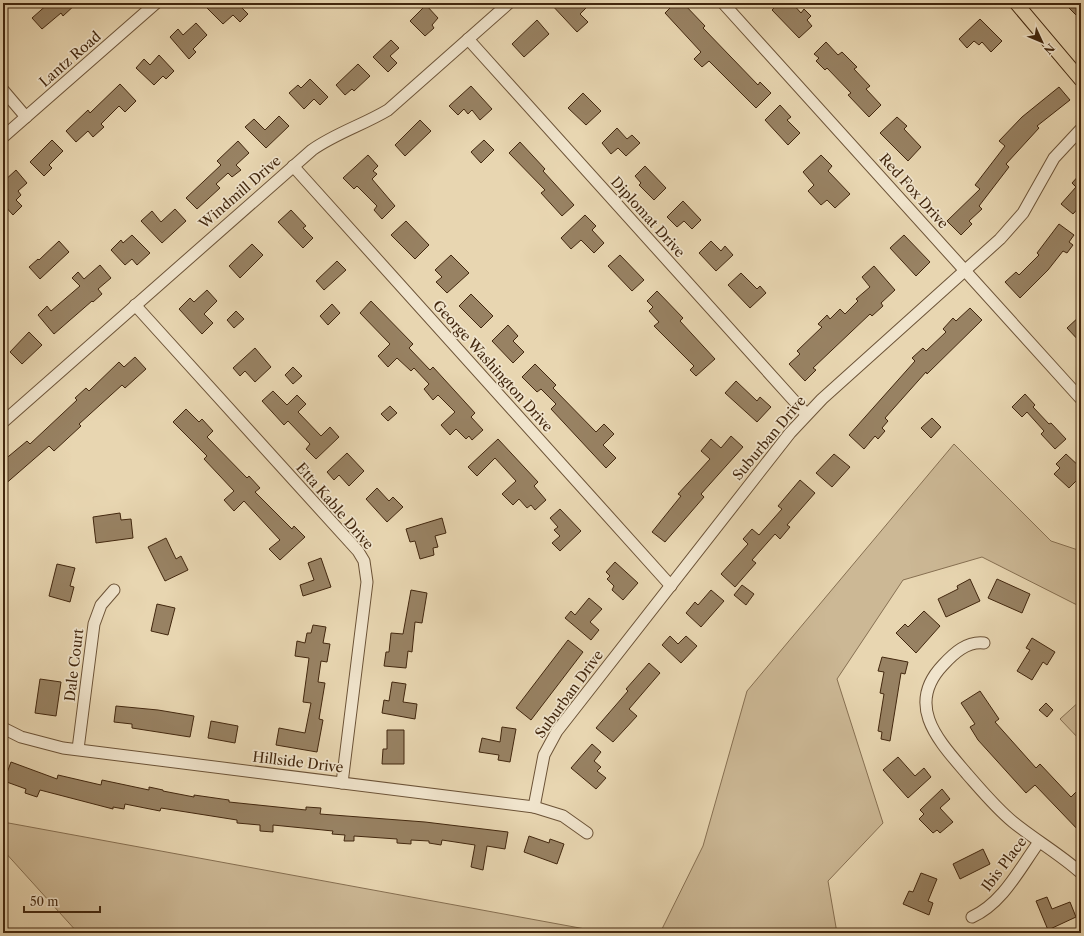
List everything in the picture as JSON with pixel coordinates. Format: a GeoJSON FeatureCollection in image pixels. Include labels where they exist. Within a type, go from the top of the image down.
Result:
{"type":"FeatureCollection","features":[{"type":"Feature","properties":{"kind":"main road"},"geometry":{"type":"LineString","coordinates":[[1016,3],[1081,80]]}},
{"type":"Feature","properties":{"kind":"street","name":"Lantz Road"},"geometry":{"type":"LineString","coordinates":[[3,137],[156,3]]}},
{"type":"Feature","properties":{"kind":"street","name":"Windmill Drive"},"geometry":{"type":"LineString","coordinates":[[3,422],[293,166],[327,139],[371,120],[388,110],[509,3]]}},
{"type":"Feature","properties":{"kind":"street","name":"Red Fox Drive"},"geometry":{"type":"LineString","coordinates":[[723,3],[1081,399]]}},
{"type":"Feature","properties":{"kind":"street","name":"Diplomat Drive"},"geometry":{"type":"LineString","coordinates":[[468,39],[806,414]]}},
{"type":"Feature","properties":{"kind":"street"},"geometry":{"type":"LineString","coordinates":[[3,90],[26,117]]}},
{"type":"Feature","properties":{"kind":"street","name":"Suburban Drive"},"geometry":{"type":"LineString","coordinates":[[534,807],[544,755],[552,738],[806,414],[1016,222],[1029,203],[1054,158],[1081,129]]}},
{"type":"Feature","properties":{"kind":"street","name":"George Washington Drive"},"geometry":{"type":"LineString","coordinates":[[293,166],[671,586]]}},
{"type":"Feature","properties":{"kind":"street","name":"Etta Kable Drive"},"geometry":{"type":"LineString","coordinates":[[135,305],[358,551],[364,561],[367,582],[342,783]]}},
{"type":"Feature","properties":{"kind":"street","name":"Dale Court"},"geometry":{"type":"LineString","coordinates":[[78,749],[94,624],[101,605],[114,590]]}},
{"type":"Feature","properties":{"kind":"street"},"geometry":{"type":"LineString","coordinates":[[984,643],[974,643],[964,646],[943,665],[934,676],[928,694],[927,707],[930,725],[939,741],[990,800],[1012,821],[1081,873]]}},
{"type":"Feature","properties":{"kind":"street","name":"Hillside Drive"},"geometry":{"type":"LineString","coordinates":[[3,728],[21,737],[39,743],[78,749],[534,807],[563,816],[587,833]]}},
{"type":"Feature","properties":{"kind":"street","name":"Ibis Place"},"geometry":{"type":"LineString","coordinates":[[972,917],[986,909],[998,899],[1039,842]]}},
{"type":"Feature","properties":{"kind":"shaded area"},"geometry":{"type":"Polygon","coordinates":[[[954,444],[1051,541],[1081,551],[1081,607],[982,557],[903,580],[837,679],[883,823],[828,881],[837,933],[660,933],[703,846],[747,691],[954,444]]]}},
{"type":"Feature","properties":{"kind":"shaded area"},"geometry":{"type":"Polygon","coordinates":[[[1081,700],[1081,741],[1060,719],[1081,700]]]}},
{"type":"Feature","properties":{"kind":"shaded area"},"geometry":{"type":"Polygon","coordinates":[[[3,822],[607,933],[78,933],[3,850],[3,822]]]}},
{"type":"Feature","properties":{"kind":"building"},"geometry":{"type":"Polygon","coordinates":[[[49,3],[77,3],[63,16],[61,13],[42,29],[32,18],[49,3]]]}},
{"type":"Feature","properties":{"kind":"building"},"geometry":{"type":"Polygon","coordinates":[[[202,3],[237,3],[248,14],[240,22],[233,15],[223,24],[202,3]]]}},
{"type":"Feature","properties":{"kind":"building"},"geometry":{"type":"Polygon","coordinates":[[[550,3],[583,3],[587,7],[580,14],[588,22],[577,32],[550,3]]]}},
{"type":"Feature","properties":{"kind":"building"},"geometry":{"type":"Polygon","coordinates":[[[675,3],[683,3],[705,26],[703,28],[758,85],[760,82],[771,93],[756,108],[709,61],[702,67],[694,59],[701,52],[665,13],[675,3]]]}},
{"type":"Feature","properties":{"kind":"building"},"geometry":{"type":"Polygon","coordinates":[[[779,3],[792,3],[801,13],[804,9],[811,16],[807,20],[812,26],[799,38],[772,10],[779,3]]]}},
{"type":"Feature","properties":{"kind":"building"},"geometry":{"type":"Polygon","coordinates":[[[1074,3],[1081,3],[1081,20],[1069,8],[1074,3]]]}},
{"type":"Feature","properties":{"kind":"building"},"geometry":{"type":"Polygon","coordinates":[[[426,5],[438,18],[432,25],[434,28],[425,36],[410,21],[426,5]]]}},
{"type":"Feature","properties":{"kind":"building"},"geometry":{"type":"Polygon","coordinates":[[[980,19],[1002,41],[991,52],[982,42],[979,45],[974,41],[967,48],[959,39],[980,19]]]}},
{"type":"Feature","properties":{"kind":"building"},"geometry":{"type":"Polygon","coordinates":[[[537,20],[549,34],[524,57],[512,44],[537,20]]]}},
{"type":"Feature","properties":{"kind":"building"},"geometry":{"type":"Polygon","coordinates":[[[196,23],[207,35],[193,49],[196,52],[189,59],[170,37],[178,29],[183,35],[196,23]]]}},
{"type":"Feature","properties":{"kind":"building"},"geometry":{"type":"Polygon","coordinates":[[[391,40],[399,48],[390,56],[397,63],[388,72],[373,57],[391,40]]]}},
{"type":"Feature","properties":{"kind":"building"},"geometry":{"type":"Polygon","coordinates":[[[826,42],[838,55],[842,52],[857,67],[854,69],[870,86],[866,89],[881,105],[869,117],[848,95],[851,93],[827,68],[825,70],[816,61],[819,58],[814,54],[826,42]]]}},
{"type":"Feature","properties":{"kind":"building"},"geometry":{"type":"Polygon","coordinates":[[[159,55],[174,71],[166,79],[163,76],[154,85],[136,68],[144,59],[150,65],[159,55]]]}},
{"type":"Feature","properties":{"kind":"building"},"geometry":{"type":"Polygon","coordinates":[[[358,64],[370,76],[354,91],[352,89],[345,95],[336,85],[358,64]]]}},
{"type":"Feature","properties":{"kind":"building"},"geometry":{"type":"Polygon","coordinates":[[[310,79],[328,97],[320,105],[314,99],[304,109],[289,93],[298,85],[301,88],[310,79]]]}},
{"type":"Feature","properties":{"kind":"building"},"geometry":{"type":"Polygon","coordinates":[[[120,84],[136,101],[125,112],[119,106],[101,124],[104,127],[93,137],[88,131],[76,142],[66,131],[88,110],[90,113],[120,84]]]}},
{"type":"Feature","properties":{"kind":"building"},"geometry":{"type":"Polygon","coordinates":[[[471,86],[492,109],[480,120],[472,110],[468,114],[464,109],[458,115],[449,106],[471,86]]]}},
{"type":"Feature","properties":{"kind":"building"},"geometry":{"type":"Polygon","coordinates":[[[1059,87],[1070,100],[1037,126],[1039,128],[1006,164],[1009,167],[979,206],[982,209],[969,221],[972,224],[961,235],[947,221],[980,189],[975,185],[1005,146],[999,141],[1022,117],[1059,87]]]}},
{"type":"Feature","properties":{"kind":"building"},"geometry":{"type":"Polygon","coordinates":[[[583,93],[601,111],[586,125],[568,108],[583,93]]]}},
{"type":"Feature","properties":{"kind":"building"},"geometry":{"type":"Polygon","coordinates":[[[780,105],[791,117],[787,120],[800,133],[788,145],[765,120],[780,105]]]}},
{"type":"Feature","properties":{"kind":"building"},"geometry":{"type":"Polygon","coordinates":[[[279,116],[289,126],[266,148],[245,127],[254,119],[265,130],[279,116]]]}},
{"type":"Feature","properties":{"kind":"building"},"geometry":{"type":"Polygon","coordinates":[[[897,117],[907,126],[904,129],[921,147],[908,161],[880,133],[897,117]]]}},
{"type":"Feature","properties":{"kind":"building"},"geometry":{"type":"Polygon","coordinates":[[[420,120],[431,131],[405,156],[395,145],[420,120]]]}},
{"type":"Feature","properties":{"kind":"building"},"geometry":{"type":"Polygon","coordinates":[[[617,128],[627,139],[632,135],[640,143],[626,156],[618,148],[611,154],[602,143],[617,128]]]}},
{"type":"Feature","properties":{"kind":"building"},"geometry":{"type":"Polygon","coordinates":[[[52,140],[63,151],[49,165],[52,168],[44,176],[30,162],[52,140]]]}},
{"type":"Feature","properties":{"kind":"building"},"geometry":{"type":"Polygon","coordinates":[[[484,140],[494,150],[481,163],[471,152],[484,140]]]}},
{"type":"Feature","properties":{"kind":"building"},"geometry":{"type":"Polygon","coordinates":[[[238,141],[249,153],[236,165],[241,170],[232,177],[228,173],[216,184],[220,188],[197,209],[186,198],[221,165],[217,161],[238,141]]]}},
{"type":"Feature","properties":{"kind":"building"},"geometry":{"type":"Polygon","coordinates":[[[520,142],[545,169],[543,171],[574,205],[562,216],[541,193],[545,190],[509,153],[520,142]]]}},
{"type":"Feature","properties":{"kind":"building"},"geometry":{"type":"Polygon","coordinates":[[[368,155],[378,166],[373,171],[377,174],[372,179],[395,206],[382,219],[374,210],[377,206],[357,186],[354,189],[343,178],[368,155]]]}},
{"type":"Feature","properties":{"kind":"building"},"geometry":{"type":"Polygon","coordinates":[[[821,155],[832,166],[828,171],[850,194],[835,208],[827,200],[821,205],[808,191],[814,185],[803,172],[821,155]]]}},
{"type":"Feature","properties":{"kind":"building"},"geometry":{"type":"Polygon","coordinates":[[[645,166],[666,188],[654,200],[639,185],[641,183],[635,176],[645,166]]]}},
{"type":"Feature","properties":{"kind":"building"},"geometry":{"type":"Polygon","coordinates":[[[16,170],[27,183],[18,191],[21,195],[16,200],[22,206],[13,215],[3,204],[3,182],[16,170]]]}},
{"type":"Feature","properties":{"kind":"building"},"geometry":{"type":"Polygon","coordinates":[[[1081,173],[1081,205],[1073,214],[1061,204],[1076,187],[1072,183],[1081,173]]]}},
{"type":"Feature","properties":{"kind":"building"},"geometry":{"type":"Polygon","coordinates":[[[683,201],[701,220],[692,229],[684,221],[677,227],[667,217],[683,201]]]}},
{"type":"Feature","properties":{"kind":"building"},"geometry":{"type":"Polygon","coordinates":[[[175,209],[186,221],[162,243],[141,221],[152,211],[161,222],[175,209]]]}},
{"type":"Feature","properties":{"kind":"building"},"geometry":{"type":"Polygon","coordinates":[[[291,210],[306,226],[303,228],[313,238],[303,248],[278,222],[291,210]]]}},
{"type":"Feature","properties":{"kind":"building"},"geometry":{"type":"Polygon","coordinates":[[[585,215],[596,226],[592,230],[604,243],[594,253],[581,240],[571,249],[561,238],[585,215]]]}},
{"type":"Feature","properties":{"kind":"building"},"geometry":{"type":"Polygon","coordinates":[[[406,221],[429,245],[415,259],[391,235],[406,221]]]}},
{"type":"Feature","properties":{"kind":"building"},"geometry":{"type":"Polygon","coordinates":[[[1059,224],[1074,235],[1069,242],[1073,245],[1067,253],[1063,251],[1048,270],[1020,298],[1005,282],[1016,272],[1019,275],[1039,255],[1037,253],[1059,224]]]}},
{"type":"Feature","properties":{"kind":"building"},"geometry":{"type":"Polygon","coordinates":[[[132,235],[150,253],[137,265],[132,259],[125,265],[111,250],[121,240],[123,243],[132,235]]]}},
{"type":"Feature","properties":{"kind":"building"},"geometry":{"type":"Polygon","coordinates":[[[904,235],[930,262],[916,276],[890,248],[904,235]]]}},
{"type":"Feature","properties":{"kind":"building"},"geometry":{"type":"Polygon","coordinates":[[[59,241],[69,252],[40,279],[29,267],[38,259],[39,260],[59,241]]]}},
{"type":"Feature","properties":{"kind":"building"},"geometry":{"type":"Polygon","coordinates":[[[711,241],[721,251],[725,246],[733,255],[716,271],[699,253],[711,241]]]}},
{"type":"Feature","properties":{"kind":"building"},"geometry":{"type":"Polygon","coordinates":[[[252,244],[263,255],[240,278],[229,266],[252,244]]]}},
{"type":"Feature","properties":{"kind":"building"},"geometry":{"type":"Polygon","coordinates":[[[451,255],[469,273],[447,293],[436,282],[442,277],[435,270],[451,255]]]}},
{"type":"Feature","properties":{"kind":"building"},"geometry":{"type":"Polygon","coordinates":[[[620,255],[644,280],[632,291],[608,266],[620,255]]]}},
{"type":"Feature","properties":{"kind":"building"},"geometry":{"type":"Polygon","coordinates":[[[337,261],[346,270],[324,290],[316,281],[337,261]]]}},
{"type":"Feature","properties":{"kind":"building"},"geometry":{"type":"Polygon","coordinates":[[[100,265],[111,278],[98,289],[102,294],[54,334],[38,315],[47,306],[51,311],[80,286],[72,278],[78,272],[84,279],[100,265]]]}},
{"type":"Feature","properties":{"kind":"building"},"geometry":{"type":"Polygon","coordinates":[[[874,266],[895,290],[881,303],[883,306],[872,316],[870,314],[813,368],[816,370],[805,381],[789,364],[800,354],[797,351],[822,327],[818,324],[827,315],[830,319],[840,309],[845,314],[858,301],[856,299],[870,287],[862,277],[874,266]]]}},
{"type":"Feature","properties":{"kind":"building"},"geometry":{"type":"Polygon","coordinates":[[[741,273],[757,289],[760,286],[766,293],[750,308],[728,285],[741,273]]]}},
{"type":"Feature","properties":{"kind":"building"},"geometry":{"type":"Polygon","coordinates":[[[207,290],[217,301],[204,314],[213,323],[202,334],[179,309],[190,298],[194,302],[207,290]]]}},
{"type":"Feature","properties":{"kind":"building"},"geometry":{"type":"Polygon","coordinates":[[[657,291],[683,318],[680,321],[715,359],[696,376],[690,370],[694,366],[654,326],[659,322],[649,311],[653,307],[647,301],[657,291]]]}},
{"type":"Feature","properties":{"kind":"building"},"geometry":{"type":"Polygon","coordinates":[[[471,294],[493,316],[481,328],[459,306],[471,294]]]}},
{"type":"Feature","properties":{"kind":"building"},"geometry":{"type":"Polygon","coordinates":[[[371,301],[413,344],[409,348],[430,370],[433,367],[475,413],[471,417],[483,430],[472,440],[469,436],[466,439],[456,429],[450,435],[441,425],[455,412],[438,395],[433,400],[424,389],[429,384],[414,368],[411,371],[397,358],[388,367],[378,356],[390,344],[360,313],[371,301]]]}},
{"type":"Feature","properties":{"kind":"building"},"geometry":{"type":"Polygon","coordinates":[[[332,304],[340,313],[328,325],[320,316],[332,304]]]}},
{"type":"Feature","properties":{"kind":"building"},"geometry":{"type":"Polygon","coordinates":[[[970,308],[982,320],[927,374],[926,372],[885,418],[888,421],[882,428],[885,431],[878,439],[875,436],[864,449],[849,435],[915,361],[912,358],[923,348],[926,351],[946,332],[943,329],[953,318],[956,321],[970,308]]]}},
{"type":"Feature","properties":{"kind":"building"},"geometry":{"type":"Polygon","coordinates":[[[236,311],[244,319],[234,328],[227,320],[236,311]]]}},
{"type":"Feature","properties":{"kind":"building"},"geometry":{"type":"Polygon","coordinates":[[[1081,315],[1081,343],[1067,328],[1081,315]]]}},
{"type":"Feature","properties":{"kind":"building"},"geometry":{"type":"Polygon","coordinates":[[[508,325],[518,336],[513,341],[524,352],[513,363],[492,341],[508,325]]]}},
{"type":"Feature","properties":{"kind":"building"},"geometry":{"type":"Polygon","coordinates":[[[29,332],[42,345],[22,364],[10,352],[29,332]]]}},
{"type":"Feature","properties":{"kind":"building"},"geometry":{"type":"Polygon","coordinates":[[[255,348],[271,367],[255,382],[245,371],[240,376],[233,368],[255,348]]]}},
{"type":"Feature","properties":{"kind":"building"},"geometry":{"type":"Polygon","coordinates":[[[135,357],[146,369],[125,388],[122,385],[79,424],[81,426],[54,451],[49,446],[3,486],[3,461],[27,441],[30,444],[77,400],[75,398],[86,388],[89,391],[119,362],[124,367],[135,357]]]}},
{"type":"Feature","properties":{"kind":"building"},"geometry":{"type":"Polygon","coordinates":[[[535,364],[556,385],[553,388],[596,432],[604,424],[614,434],[603,445],[616,458],[606,468],[551,409],[556,404],[541,389],[537,392],[522,377],[535,364]]]}},
{"type":"Feature","properties":{"kind":"building"},"geometry":{"type":"Polygon","coordinates":[[[293,367],[302,376],[293,384],[285,375],[293,367]]]}},
{"type":"Feature","properties":{"kind":"building"},"geometry":{"type":"Polygon","coordinates":[[[736,381],[757,401],[760,397],[771,407],[757,422],[725,393],[736,381]]]}},
{"type":"Feature","properties":{"kind":"building"},"geometry":{"type":"Polygon","coordinates":[[[273,391],[287,405],[297,395],[306,404],[298,412],[321,436],[330,427],[339,437],[316,459],[306,449],[310,444],[288,421],[284,425],[262,401],[273,391]]]}},
{"type":"Feature","properties":{"kind":"building"},"geometry":{"type":"Polygon","coordinates":[[[1025,394],[1035,405],[1033,407],[1066,439],[1055,449],[1041,434],[1044,431],[1027,412],[1022,417],[1012,407],[1025,394]]]}},
{"type":"Feature","properties":{"kind":"building"},"geometry":{"type":"Polygon","coordinates":[[[390,406],[397,413],[388,421],[381,414],[390,406]]]}},
{"type":"Feature","properties":{"kind":"building"},"geometry":{"type":"Polygon","coordinates":[[[186,409],[199,422],[202,419],[213,431],[207,437],[247,478],[249,476],[260,488],[255,492],[292,529],[294,526],[305,537],[280,560],[269,549],[280,540],[244,501],[234,511],[224,500],[234,491],[204,459],[207,456],[173,422],[186,409]]]}},
{"type":"Feature","properties":{"kind":"building"},"geometry":{"type":"Polygon","coordinates":[[[932,418],[941,427],[931,438],[921,428],[932,418]]]}},
{"type":"Feature","properties":{"kind":"building"},"geometry":{"type":"Polygon","coordinates":[[[731,436],[743,447],[701,494],[704,497],[665,542],[652,532],[681,496],[678,494],[710,459],[701,451],[711,439],[721,448],[731,436]]]}},
{"type":"Feature","properties":{"kind":"building"},"geometry":{"type":"Polygon","coordinates":[[[498,439],[538,482],[534,486],[546,500],[535,510],[531,505],[527,508],[519,499],[513,505],[502,494],[516,481],[495,458],[477,476],[468,467],[498,439]]]}},
{"type":"Feature","properties":{"kind":"building"},"geometry":{"type":"Polygon","coordinates":[[[347,453],[364,471],[349,486],[339,475],[334,480],[327,472],[347,453]]]}},
{"type":"Feature","properties":{"kind":"building"},"geometry":{"type":"Polygon","coordinates":[[[834,454],[850,467],[832,487],[816,473],[834,454]]]}},
{"type":"Feature","properties":{"kind":"building"},"geometry":{"type":"Polygon","coordinates":[[[1066,454],[1081,468],[1081,484],[1077,480],[1069,488],[1054,474],[1060,468],[1056,464],[1066,454]]]}},
{"type":"Feature","properties":{"kind":"building"},"geometry":{"type":"Polygon","coordinates":[[[800,480],[815,493],[787,525],[790,527],[780,539],[775,534],[752,560],[756,563],[735,587],[721,574],[748,544],[743,539],[752,529],[759,535],[782,509],[778,506],[800,480]]]}},
{"type":"Feature","properties":{"kind":"building"},"geometry":{"type":"Polygon","coordinates":[[[377,488],[389,501],[393,497],[403,507],[387,522],[366,499],[377,488]]]}},
{"type":"Feature","properties":{"kind":"building"},"geometry":{"type":"Polygon","coordinates":[[[560,509],[581,531],[560,551],[552,543],[560,536],[554,530],[558,527],[550,518],[560,509]]]}},
{"type":"Feature","properties":{"kind":"building"},"geometry":{"type":"Polygon","coordinates":[[[120,513],[121,520],[131,519],[133,538],[96,543],[93,517],[120,513]]]}},
{"type":"Feature","properties":{"kind":"building"},"geometry":{"type":"Polygon","coordinates":[[[442,518],[446,533],[435,536],[438,547],[433,548],[434,555],[420,559],[415,541],[410,542],[406,529],[442,518]]]}},
{"type":"Feature","properties":{"kind":"building"},"geometry":{"type":"Polygon","coordinates":[[[166,538],[176,559],[181,556],[188,570],[165,581],[148,547],[166,538]]]}},
{"type":"Feature","properties":{"kind":"building"},"geometry":{"type":"Polygon","coordinates":[[[321,558],[331,587],[303,596],[300,585],[314,580],[308,563],[321,558]]]}},
{"type":"Feature","properties":{"kind":"building"},"geometry":{"type":"Polygon","coordinates":[[[615,562],[638,583],[623,600],[612,590],[614,586],[607,579],[610,576],[606,572],[615,562]]]}},
{"type":"Feature","properties":{"kind":"building"},"geometry":{"type":"Polygon","coordinates":[[[57,564],[75,568],[70,586],[74,587],[70,602],[49,596],[57,564]]]}},
{"type":"Feature","properties":{"kind":"building"},"geometry":{"type":"Polygon","coordinates":[[[970,579],[980,601],[946,617],[938,599],[958,589],[957,586],[970,579]]]}},
{"type":"Feature","properties":{"kind":"building"},"geometry":{"type":"Polygon","coordinates":[[[997,579],[1030,594],[1022,613],[988,598],[997,579]]]}},
{"type":"Feature","properties":{"kind":"building"},"geometry":{"type":"Polygon","coordinates":[[[742,585],[754,594],[746,605],[734,595],[742,585]]]}},
{"type":"Feature","properties":{"kind":"building"},"geometry":{"type":"Polygon","coordinates":[[[411,590],[427,593],[422,623],[415,622],[412,652],[408,651],[406,668],[384,666],[386,652],[389,652],[391,633],[403,634],[411,590]]]}},
{"type":"Feature","properties":{"kind":"building"},"geometry":{"type":"Polygon","coordinates":[[[711,590],[724,601],[701,627],[686,613],[695,602],[698,605],[711,590]]]}},
{"type":"Feature","properties":{"kind":"building"},"geometry":{"type":"Polygon","coordinates":[[[589,598],[602,609],[590,622],[599,630],[591,640],[565,618],[571,611],[575,615],[589,598]]]}},
{"type":"Feature","properties":{"kind":"building"},"geometry":{"type":"Polygon","coordinates":[[[157,604],[175,608],[168,635],[151,631],[157,604]]]}},
{"type":"Feature","properties":{"kind":"building"},"geometry":{"type":"Polygon","coordinates":[[[924,611],[940,626],[916,653],[896,633],[905,624],[908,627],[924,611]]]}},
{"type":"Feature","properties":{"kind":"building"},"geometry":{"type":"Polygon","coordinates":[[[313,625],[326,627],[323,643],[330,644],[327,662],[321,661],[318,682],[325,683],[319,719],[323,720],[317,752],[276,745],[279,728],[305,733],[311,703],[303,702],[309,658],[295,656],[297,641],[305,643],[307,633],[311,633],[313,625]]]}},
{"type":"Feature","properties":{"kind":"building"},"geometry":{"type":"Polygon","coordinates":[[[670,636],[678,644],[686,636],[697,646],[681,663],[662,645],[670,636]]]}},
{"type":"Feature","properties":{"kind":"building"},"geometry":{"type":"Polygon","coordinates":[[[1032,638],[1055,652],[1047,665],[1043,662],[1032,680],[1017,671],[1030,650],[1026,648],[1032,638]]]}},
{"type":"Feature","properties":{"kind":"building"},"geometry":{"type":"Polygon","coordinates":[[[568,640],[583,652],[531,720],[516,708],[568,640]]]}},
{"type":"Feature","properties":{"kind":"building"},"geometry":{"type":"Polygon","coordinates":[[[882,657],[908,662],[905,674],[901,673],[890,741],[881,739],[882,732],[878,731],[884,694],[880,693],[884,672],[878,671],[882,657]]]}},
{"type":"Feature","properties":{"kind":"building"},"geometry":{"type":"Polygon","coordinates":[[[649,663],[660,673],[629,709],[637,716],[613,742],[596,728],[628,691],[626,689],[649,663]]]}},
{"type":"Feature","properties":{"kind":"building"},"geometry":{"type":"Polygon","coordinates":[[[40,679],[61,682],[56,716],[35,713],[40,679]]]}},
{"type":"Feature","properties":{"kind":"building"},"geometry":{"type":"Polygon","coordinates":[[[392,682],[406,684],[403,702],[417,704],[415,719],[382,713],[384,700],[389,701],[392,682]]]}},
{"type":"Feature","properties":{"kind":"building"},"geometry":{"type":"Polygon","coordinates":[[[980,691],[999,719],[995,722],[1036,768],[1040,764],[1071,797],[1076,792],[1081,797],[1081,833],[1035,785],[1026,793],[978,740],[970,727],[975,724],[961,703],[980,691]]]}},
{"type":"Feature","properties":{"kind":"building"},"geometry":{"type":"Polygon","coordinates":[[[1046,703],[1053,710],[1047,717],[1039,710],[1046,703]]]}},
{"type":"Feature","properties":{"kind":"building"},"geometry":{"type":"Polygon","coordinates":[[[116,706],[158,710],[194,716],[190,737],[132,728],[132,724],[114,722],[116,706]]]}},
{"type":"Feature","properties":{"kind":"building"},"geometry":{"type":"Polygon","coordinates":[[[211,721],[238,726],[235,743],[208,738],[211,721]]]}},
{"type":"Feature","properties":{"kind":"building"},"geometry":{"type":"Polygon","coordinates":[[[502,727],[516,729],[510,762],[498,760],[499,755],[479,752],[482,738],[500,742],[502,727]]]}},
{"type":"Feature","properties":{"kind":"building"},"geometry":{"type":"Polygon","coordinates":[[[387,730],[404,730],[404,764],[382,764],[383,749],[387,749],[387,730]]]}},
{"type":"Feature","properties":{"kind":"building"},"geometry":{"type":"Polygon","coordinates":[[[592,744],[601,752],[594,761],[601,767],[597,771],[606,778],[596,789],[571,768],[592,744]]]}},
{"type":"Feature","properties":{"kind":"building"},"geometry":{"type":"Polygon","coordinates":[[[898,757],[915,776],[924,768],[931,777],[908,798],[883,770],[898,757]]]}},
{"type":"Feature","properties":{"kind":"building"},"geometry":{"type":"Polygon","coordinates":[[[11,762],[57,779],[58,775],[101,785],[102,780],[149,790],[149,787],[194,797],[194,795],[229,800],[229,802],[306,810],[306,807],[321,808],[320,814],[425,822],[508,832],[505,849],[487,846],[483,870],[471,867],[475,845],[442,840],[441,845],[429,843],[429,841],[411,840],[411,844],[397,843],[397,839],[354,836],[354,841],[344,841],[345,835],[332,834],[333,831],[273,825],[273,832],[260,831],[260,825],[237,823],[237,820],[161,808],[160,811],[125,804],[124,809],[113,807],[113,809],[40,790],[37,797],[25,793],[26,789],[4,781],[11,762]]]}},
{"type":"Feature","properties":{"kind":"building"},"geometry":{"type":"Polygon","coordinates":[[[942,789],[950,799],[940,808],[953,822],[940,833],[937,830],[933,833],[919,819],[924,814],[920,810],[942,789]]]}},
{"type":"Feature","properties":{"kind":"building"},"geometry":{"type":"Polygon","coordinates":[[[529,836],[549,843],[550,839],[564,844],[557,864],[524,852],[529,836]]]}},
{"type":"Feature","properties":{"kind":"building"},"geometry":{"type":"Polygon","coordinates":[[[983,849],[990,864],[960,879],[953,864],[983,849]]]}},
{"type":"Feature","properties":{"kind":"building"},"geometry":{"type":"Polygon","coordinates":[[[921,873],[937,879],[928,901],[933,903],[929,915],[903,904],[909,891],[913,892],[921,873]]]}},
{"type":"Feature","properties":{"kind":"building"},"geometry":{"type":"Polygon","coordinates":[[[1047,897],[1052,909],[1070,902],[1076,917],[1048,930],[1036,901],[1047,897]]]}}]}
